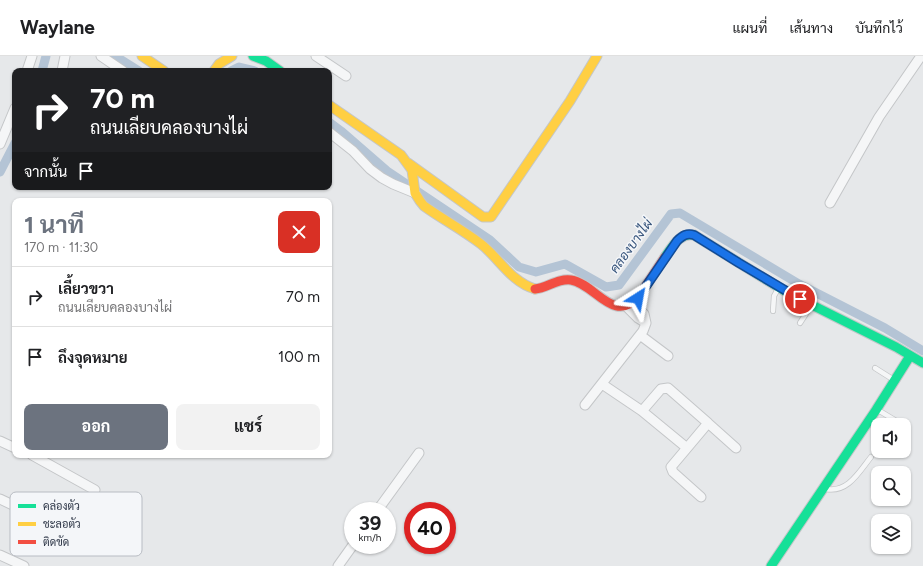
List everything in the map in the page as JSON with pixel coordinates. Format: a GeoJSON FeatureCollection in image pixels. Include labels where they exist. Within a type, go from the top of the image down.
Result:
{"type":"FeatureCollection","features":[{"type":"Feature","properties":{"kind":"street"},"geometry":{"type":"LineString","coordinates":[[29,68],[32,56]]}},
{"type":"Feature","properties":{"kind":"street"},"geometry":{"type":"LineString","coordinates":[[63,68],[65,56]]}},
{"type":"Feature","properties":{"kind":"street"},"geometry":{"type":"LineString","coordinates":[[101,56],[119,68]]}},
{"type":"Feature","properties":{"kind":"street"},"geometry":{"type":"LineString","coordinates":[[142,56],[160,68]]}},
{"type":"Feature","properties":{"kind":"street"},"geometry":{"type":"LineString","coordinates":[[218,64],[232,56]]}},
{"type":"Feature","properties":{"kind":"street"},"geometry":{"type":"LineString","coordinates":[[253,56],[266,61],[276,68]]}},
{"type":"Feature","properties":{"kind":"street"},"geometry":{"type":"LineString","coordinates":[[316,56],[346,76]]}},
{"type":"Feature","properties":{"kind":"street"},"geometry":{"type":"LineString","coordinates":[[332,107],[401,156],[408,163],[470,208],[483,216],[491,217],[570,101],[597,56]]}},
{"type":"Feature","properties":{"kind":"street"},"geometry":{"type":"LineString","coordinates":[[830,203],[879,117],[921,56]]}},
{"type":"Feature","properties":{"kind":"street"},"geometry":{"type":"LineString","coordinates":[[0,144],[12,115]]}},
{"type":"Feature","properties":{"kind":"street"},"geometry":{"type":"LineString","coordinates":[[332,134],[382,178],[393,184],[414,188]]}},
{"type":"Feature","properties":{"kind":"street"},"geometry":{"type":"LineString","coordinates":[[408,163],[413,172],[414,188],[421,203],[476,240],[488,250],[502,266],[530,287],[536,289],[558,282],[573,280],[611,305],[618,306],[630,304],[638,298],[677,241],[682,236],[689,233],[811,306],[896,347],[923,363]]}},
{"type":"Feature","properties":{"kind":"street"},"geometry":{"type":"LineString","coordinates":[[585,405],[644,331],[646,323],[638,318],[630,304]]}},
{"type":"Feature","properties":{"kind":"street"},"geometry":{"type":"LineString","coordinates":[[640,335],[668,356]]}},
{"type":"Feature","properties":{"kind":"street"},"geometry":{"type":"LineString","coordinates":[[771,566],[876,410],[910,356]]}},
{"type":"Feature","properties":{"kind":"street"},"geometry":{"type":"LineString","coordinates":[[602,384],[642,411],[687,448]]}},
{"type":"Feature","properties":{"kind":"street"},"geometry":{"type":"LineString","coordinates":[[642,411],[660,389],[668,388],[736,448]]}},
{"type":"Feature","properties":{"kind":"street"},"geometry":{"type":"LineString","coordinates":[[701,497],[673,472],[672,467],[708,423]]}},
{"type":"Feature","properties":{"kind":"street"},"geometry":{"type":"LineString","coordinates":[[0,441],[12,447]]}},
{"type":"Feature","properties":{"kind":"street"},"geometry":{"type":"LineString","coordinates":[[384,502],[419,453]]}},
{"type":"Feature","properties":{"kind":"street"},"geometry":{"type":"LineString","coordinates":[[37,458],[95,490]]}},
{"type":"Feature","properties":{"kind":"street"},"geometry":{"type":"LineString","coordinates":[[0,499],[10,504]]}},
{"type":"Feature","properties":{"kind":"street"},"geometry":{"type":"LineString","coordinates":[[338,566],[347,554]]}},
{"type":"Feature","properties":{"kind":"street"},"geometry":{"type":"LineString","coordinates":[[0,555],[24,566]]}},
{"type":"Feature","properties":{"kind":"lane"},"geometry":{"type":"LineString","coordinates":[[773,311],[774,296],[779,288]]}},
{"type":"Feature","properties":{"kind":"lane"},"geometry":{"type":"LineString","coordinates":[[800,323],[811,306]]}},
{"type":"Feature","properties":{"kind":"lane"},"geometry":{"type":"LineString","coordinates":[[875,368],[895,381]]}},
{"type":"Feature","properties":{"kind":"lane"},"geometry":{"type":"LineString","coordinates":[[876,410],[890,418]]}},
{"type":"Feature","properties":{"kind":"lane"},"geometry":{"type":"LineString","coordinates":[[822,489],[832,490],[843,488],[852,480],[871,457]]}},
{"type":"Feature","properties":{"kind":"waterway"},"geometry":{"type":"LineString","coordinates":[[43,68],[46,56]]}},
{"type":"Feature","properties":{"kind":"waterway","name":"คลองบางไผ่"},"geometry":{"type":"LineString","coordinates":[[115,56],[134,68]]}},
{"type":"Feature","properties":{"kind":"waterway","name":"คลองบางไผ่"},"geometry":{"type":"LineString","coordinates":[[237,68],[243,68]]}},
{"type":"Feature","properties":{"kind":"waterway","name":"คลองบางไผ่"},"geometry":{"type":"LineString","coordinates":[[332,124],[387,171],[490,240],[519,267],[536,272],[565,264],[606,287],[619,285],[671,214],[680,213],[799,284],[885,328],[923,351]]}},
{"type":"Feature","properties":{"kind":"waterway"},"geometry":{"type":"LineString","coordinates":[[0,172],[12,149]]}},
{"type":"Feature","properties":{"kind":"traffic: fast"},"geometry":{"type":"LineString","coordinates":[[253,56],[266,61],[276,68]]}},
{"type":"Feature","properties":{"kind":"traffic: fast"},"geometry":{"type":"LineString","coordinates":[[665,257],[677,241],[685,236],[694,235],[788,293],[896,347],[923,363]]}},
{"type":"Feature","properties":{"kind":"traffic: fast"},"geometry":{"type":"LineString","coordinates":[[771,566],[876,410],[910,356]]}},
{"type":"Feature","properties":{"kind":"traffic: slow"},"geometry":{"type":"LineString","coordinates":[[142,56],[160,68]]}},
{"type":"Feature","properties":{"kind":"traffic: slow"},"geometry":{"type":"LineString","coordinates":[[216,68],[219,64],[232,56]]}},
{"type":"Feature","properties":{"kind":"traffic: slow"},"geometry":{"type":"LineString","coordinates":[[408,163],[483,217],[491,217],[570,101],[597,56]]}},
{"type":"Feature","properties":{"kind":"traffic: slow"},"geometry":{"type":"LineString","coordinates":[[332,107],[401,155],[412,170],[415,193],[424,206],[481,244],[519,281],[535,289]]}},
{"type":"Feature","properties":{"kind":"traffic: jam"},"geometry":{"type":"LineString","coordinates":[[535,289],[562,280],[571,280],[589,288],[613,305],[621,306],[630,304],[639,296],[665,257]]}},
{"type":"Feature","properties":{"kind":"route"},"geometry":{"type":"LineString","coordinates":[[638,298],[677,241],[682,236],[689,233],[800,299]]}}]}
